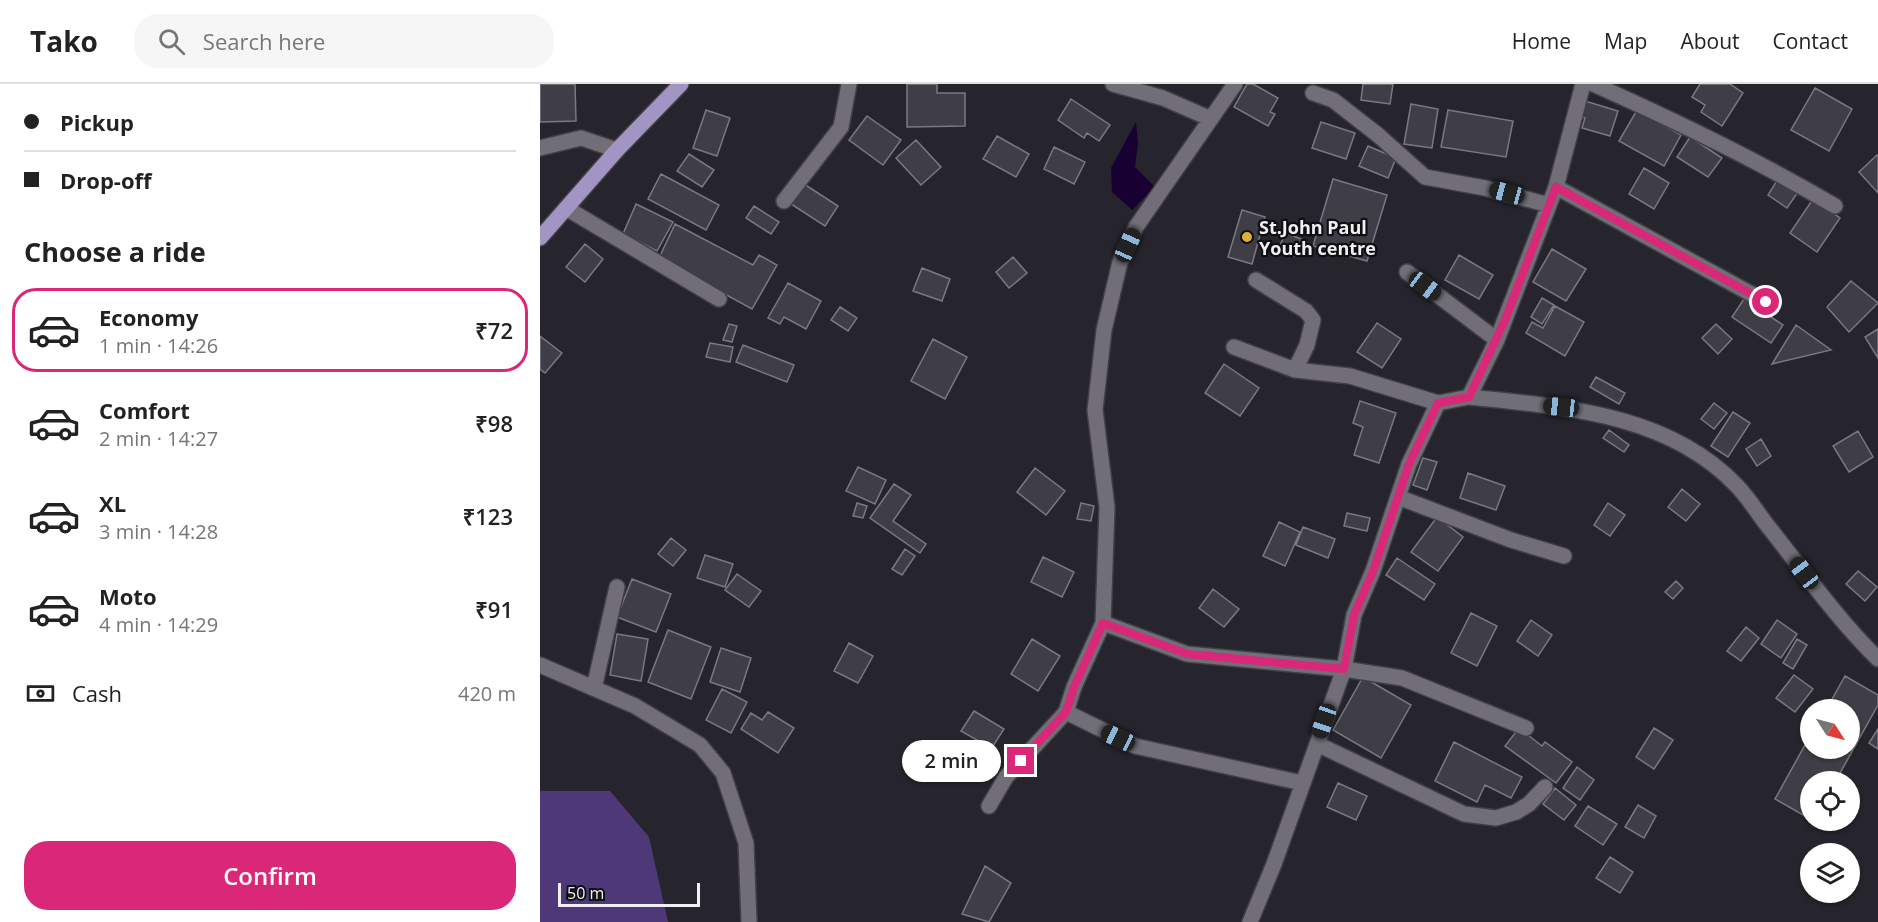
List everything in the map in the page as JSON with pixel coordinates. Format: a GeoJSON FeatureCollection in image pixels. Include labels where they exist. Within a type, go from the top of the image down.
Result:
{"type":"FeatureCollection","features":[{"type":"Feature","properties":{"kind":"main road"},"geometry":{"type":"LineString","coordinates":[[540,238],[672,88]]}},
{"type":"Feature","properties":{"kind":"street"},"geometry":{"type":"LineString","coordinates":[[784,201],[842,127],[849,84]]}},
{"type":"Feature","properties":{"kind":"street"},"geometry":{"type":"LineString","coordinates":[[1113,84],[1162,98],[1211,119]]}},
{"type":"Feature","properties":{"kind":"street"},"geometry":{"type":"LineString","coordinates":[[989,806],[1006,777],[1066,712],[1074,687],[1103,623],[1107,507],[1095,410],[1104,330],[1120,262],[1136,227],[1235,84]]}},
{"type":"Feature","properties":{"kind":"street"},"geometry":{"type":"LineString","coordinates":[[1469,397],[1497,340],[1556,187],[1583,84]]}},
{"type":"Feature","properties":{"kind":"street"},"geometry":{"type":"LineString","coordinates":[[1593,84],[1697,131],[1775,171],[1835,206]]}},
{"type":"Feature","properties":{"kind":"street"},"geometry":{"type":"LineString","coordinates":[[1313,93],[1333,100],[1378,135],[1425,177],[1485,188],[1549,205]]}},
{"type":"Feature","properties":{"kind":"street"},"geometry":{"type":"LineString","coordinates":[[540,147],[581,138],[617,150]]}},
{"type":"Feature","properties":{"kind":"street"},"geometry":{"type":"LineString","coordinates":[[1556,187],[1766,302]]}},
{"type":"Feature","properties":{"kind":"street"},"geometry":{"type":"LineString","coordinates":[[566,208],[719,299]]}},
{"type":"Feature","properties":{"kind":"street"},"geometry":{"type":"LineString","coordinates":[[1407,272],[1497,340]]}},
{"type":"Feature","properties":{"kind":"street"},"geometry":{"type":"LineString","coordinates":[[1256,280],[1306,310],[1313,320],[1307,345],[1295,370]]}},
{"type":"Feature","properties":{"kind":"street"},"geometry":{"type":"LineString","coordinates":[[1234,347],[1295,370],[1350,376],[1438,403],[1469,397],[1561,407],[1611,417],[1658,433],[1693,450],[1736,485],[1815,589],[1859,640],[1878,658]]}},
{"type":"Feature","properties":{"kind":"street"},"geometry":{"type":"LineString","coordinates":[[1250,922],[1344,669],[1354,615],[1373,571],[1409,464],[1438,403]]}},
{"type":"Feature","properties":{"kind":"street"},"geometry":{"type":"LineString","coordinates":[[1398,497],[1511,540],[1564,556]]}},
{"type":"Feature","properties":{"kind":"street"},"geometry":{"type":"LineString","coordinates":[[594,688],[618,587]]}},
{"type":"Feature","properties":{"kind":"street"},"geometry":{"type":"LineString","coordinates":[[1103,623],[1187,654],[1344,669],[1402,678],[1526,728]]}},
{"type":"Feature","properties":{"kind":"street"},"geometry":{"type":"LineString","coordinates":[[540,665],[635,706],[700,745],[723,773],[746,843],[749,922]]}},
{"type":"Feature","properties":{"kind":"street"},"geometry":{"type":"LineString","coordinates":[[1066,712],[1135,746],[1302,783]]}},
{"type":"Feature","properties":{"kind":"street"},"geometry":{"type":"LineString","coordinates":[[1317,744],[1464,814],[1496,818],[1516,812],[1529,804],[1545,787]]}},
{"type":"Feature","properties":{"kind":"shaded area"},"geometry":{"type":"Polygon","coordinates":[[[1136,122],[1138,143],[1135,167],[1155,187],[1132,210],[1112,192],[1111,168],[1136,122]]]}},
{"type":"Feature","properties":{"kind":"shaded area"},"geometry":{"type":"Polygon","coordinates":[[[540,791],[610,791],[649,837],[668,922],[540,922],[540,791]]]}},
{"type":"Feature","properties":{"kind":"building"},"geometry":{"type":"Polygon","coordinates":[[[540,84],[575,84],[576,121],[540,122],[540,84]]]}},
{"type":"Feature","properties":{"kind":"building"},"geometry":{"type":"Polygon","coordinates":[[[907,84],[937,84],[937,93],[965,93],[965,126],[907,127],[907,84]]]}},
{"type":"Feature","properties":{"kind":"building"},"geometry":{"type":"Polygon","coordinates":[[[1247,84],[1253,84],[1278,98],[1270,112],[1275,114],[1268,126],[1234,107],[1247,84]]]}},
{"type":"Feature","properties":{"kind":"building"},"geometry":{"type":"Polygon","coordinates":[[[1363,84],[1393,84],[1390,104],[1361,100],[1363,84]]]}},
{"type":"Feature","properties":{"kind":"building"},"geometry":{"type":"Polygon","coordinates":[[[1700,84],[1730,84],[1743,93],[1722,126],[1701,112],[1705,105],[1692,97],[1700,84]]]}},
{"type":"Feature","properties":{"kind":"building"},"geometry":{"type":"Polygon","coordinates":[[[1815,88],[1852,109],[1829,151],[1791,130],[1815,88]]]}},
{"type":"Feature","properties":{"kind":"building"},"geometry":{"type":"Polygon","coordinates":[[[1071,99],[1110,125],[1099,141],[1087,133],[1084,138],[1058,120],[1071,99]]]}},
{"type":"Feature","properties":{"kind":"building"},"geometry":{"type":"Polygon","coordinates":[[[1585,101],[1618,111],[1610,136],[1582,128],[1585,118],[1580,117],[1585,101]]]}},
{"type":"Feature","properties":{"kind":"building"},"geometry":{"type":"Polygon","coordinates":[[[1411,104],[1438,109],[1432,148],[1404,144],[1411,104]]]}},
{"type":"Feature","properties":{"kind":"building"},"geometry":{"type":"Polygon","coordinates":[[[706,110],[730,118],[717,156],[693,148],[706,110]]]}},
{"type":"Feature","properties":{"kind":"building"},"geometry":{"type":"Polygon","coordinates":[[[1448,110],[1513,121],[1506,157],[1441,147],[1448,110]]]}},
{"type":"Feature","properties":{"kind":"building"},"geometry":{"type":"Polygon","coordinates":[[[1637,110],[1681,135],[1664,166],[1619,141],[1637,110]]]}},
{"type":"Feature","properties":{"kind":"building"},"geometry":{"type":"Polygon","coordinates":[[[867,116],[901,140],[883,165],[849,140],[867,116]]]}},
{"type":"Feature","properties":{"kind":"building"},"geometry":{"type":"Polygon","coordinates":[[[1321,122],[1355,133],[1346,159],[1312,148],[1321,122]]]}},
{"type":"Feature","properties":{"kind":"building"},"geometry":{"type":"Polygon","coordinates":[[[997,136],[1029,154],[1016,177],[983,159],[997,136]]]}},
{"type":"Feature","properties":{"kind":"building"},"geometry":{"type":"Polygon","coordinates":[[[1690,137],[1722,158],[1708,177],[1677,157],[1690,137]]]}},
{"type":"Feature","properties":{"kind":"building"},"geometry":{"type":"Polygon","coordinates":[[[916,140],[941,167],[921,185],[896,158],[916,140]]]}},
{"type":"Feature","properties":{"kind":"building"},"geometry":{"type":"Polygon","coordinates":[[[1368,146],[1396,158],[1388,178],[1359,166],[1368,146]]]}},
{"type":"Feature","properties":{"kind":"building"},"geometry":{"type":"Polygon","coordinates":[[[1054,147],[1085,162],[1074,184],[1044,169],[1054,147]]]}},
{"type":"Feature","properties":{"kind":"building"},"geometry":{"type":"Polygon","coordinates":[[[689,154],[714,170],[702,187],[677,171],[689,154]]]}},
{"type":"Feature","properties":{"kind":"building"},"geometry":{"type":"Polygon","coordinates":[[[1878,156],[1878,193],[1859,172],[1878,156]]]}},
{"type":"Feature","properties":{"kind":"building"},"geometry":{"type":"Polygon","coordinates":[[[1644,168],[1669,183],[1654,209],[1629,194],[1644,168]]]}},
{"type":"Feature","properties":{"kind":"building"},"geometry":{"type":"Polygon","coordinates":[[[661,174],[719,205],[706,230],[648,199],[661,174]]]}},
{"type":"Feature","properties":{"kind":"building"},"geometry":{"type":"Polygon","coordinates":[[[1333,179],[1387,195],[1367,261],[1313,246],[1333,179]]]}},
{"type":"Feature","properties":{"kind":"building"},"geometry":{"type":"Polygon","coordinates":[[[1778,179],[1798,192],[1787,208],[1768,195],[1778,179]]]}},
{"type":"Feature","properties":{"kind":"building"},"geometry":{"type":"Polygon","coordinates":[[[804,184],[838,206],[825,226],[791,204],[804,184]]]}},
{"type":"Feature","properties":{"kind":"building"},"geometry":{"type":"Polygon","coordinates":[[[1813,199],[1840,218],[1817,252],[1790,233],[1813,199]]]}},
{"type":"Feature","properties":{"kind":"building"},"geometry":{"type":"Polygon","coordinates":[[[636,204],[673,222],[657,251],[623,234],[636,204]]]}},
{"type":"Feature","properties":{"kind":"building"},"geometry":{"type":"Polygon","coordinates":[[[754,206],[779,222],[771,234],[746,218],[754,206]]]}},
{"type":"Feature","properties":{"kind":"building","name":"St.John Paul Youth centre"},"geometry":{"type":"Polygon","coordinates":[[[1242,210],[1265,217],[1252,264],[1228,257],[1242,210]]]}},
{"type":"Feature","properties":{"kind":"building"},"geometry":{"type":"Polygon","coordinates":[[[675,224],[753,265],[759,255],[777,265],[752,309],[659,258],[675,224]]]}},
{"type":"Feature","properties":{"kind":"building"},"geometry":{"type":"Polygon","coordinates":[[[1286,233],[1301,239],[1294,256],[1278,249],[1286,233]]]}},
{"type":"Feature","properties":{"kind":"building"},"geometry":{"type":"Polygon","coordinates":[[[585,244],[603,259],[585,282],[566,267],[585,244]]]}},
{"type":"Feature","properties":{"kind":"building"},"geometry":{"type":"Polygon","coordinates":[[[1552,249],[1586,269],[1566,301],[1533,282],[1552,249]]]}},
{"type":"Feature","properties":{"kind":"building"},"geometry":{"type":"Polygon","coordinates":[[[1459,255],[1493,275],[1479,299],[1445,280],[1459,255]]]}},
{"type":"Feature","properties":{"kind":"building"},"geometry":{"type":"Polygon","coordinates":[[[1013,257],[1027,273],[1009,288],[996,272],[1013,257]]]}},
{"type":"Feature","properties":{"kind":"building"},"geometry":{"type":"Polygon","coordinates":[[[922,268],[950,279],[942,301],[913,291],[922,268]]]}},
{"type":"Feature","properties":{"kind":"building"},"geometry":{"type":"Polygon","coordinates":[[[1851,281],[1878,303],[1849,332],[1827,307],[1851,281]]]}},
{"type":"Feature","properties":{"kind":"building"},"geometry":{"type":"Polygon","coordinates":[[[788,283],[821,301],[806,329],[784,317],[780,324],[768,318],[788,283]]]}},
{"type":"Feature","properties":{"kind":"building"},"geometry":{"type":"Polygon","coordinates":[[[1542,298],[1554,305],[1542,324],[1531,317],[1542,298]]]}},
{"type":"Feature","properties":{"kind":"building"},"geometry":{"type":"Polygon","coordinates":[[[1744,299],[1783,325],[1771,343],[1732,317],[1744,299]]]}},
{"type":"Feature","properties":{"kind":"building"},"geometry":{"type":"Polygon","coordinates":[[[1555,306],[1584,322],[1565,356],[1526,333],[1532,322],[1543,328],[1555,306]]]}},
{"type":"Feature","properties":{"kind":"building"},"geometry":{"type":"Polygon","coordinates":[[[840,307],[857,318],[848,331],[831,320],[840,307]]]}},
{"type":"Feature","properties":{"kind":"building"},"geometry":{"type":"Polygon","coordinates":[[[1377,323],[1401,339],[1382,368],[1357,352],[1377,323]]]}},
{"type":"Feature","properties":{"kind":"building"},"geometry":{"type":"Polygon","coordinates":[[[729,324],[737,326],[732,342],[723,340],[729,324]]]}},
{"type":"Feature","properties":{"kind":"building"},"geometry":{"type":"Polygon","coordinates":[[[1716,324],[1732,339],[1718,354],[1702,338],[1716,324]]]}},
{"type":"Feature","properties":{"kind":"building"},"geometry":{"type":"Polygon","coordinates":[[[1796,325],[1831,350],[1772,364],[1796,325]]]}},
{"type":"Feature","properties":{"kind":"building"},"geometry":{"type":"Polygon","coordinates":[[[1878,329],[1878,358],[1865,337],[1878,329]]]}},
{"type":"Feature","properties":{"kind":"building"},"geometry":{"type":"Polygon","coordinates":[[[540,336],[562,353],[545,373],[540,369],[540,336]]]}},
{"type":"Feature","properties":{"kind":"building"},"geometry":{"type":"Polygon","coordinates":[[[933,339],[967,357],[945,399],[911,381],[933,339]]]}},
{"type":"Feature","properties":{"kind":"building"},"geometry":{"type":"Polygon","coordinates":[[[710,343],[733,347],[730,362],[706,357],[710,343]]]}},
{"type":"Feature","properties":{"kind":"building"},"geometry":{"type":"Polygon","coordinates":[[[743,345],[794,365],[787,382],[736,362],[743,345]]]}},
{"type":"Feature","properties":{"kind":"building"},"geometry":{"type":"Polygon","coordinates":[[[1224,364],[1259,388],[1240,416],[1205,393],[1224,364]]]}},
{"type":"Feature","properties":{"kind":"building"},"geometry":{"type":"Polygon","coordinates":[[[1596,377],[1625,393],[1619,404],[1590,387],[1596,377]]]}},
{"type":"Feature","properties":{"kind":"building"},"geometry":{"type":"Polygon","coordinates":[[[1360,401],[1396,413],[1379,463],[1354,455],[1363,427],[1353,423],[1360,401]]]}},
{"type":"Feature","properties":{"kind":"building"},"geometry":{"type":"Polygon","coordinates":[[[1714,403],[1727,413],[1714,429],[1701,419],[1714,403]]]}},
{"type":"Feature","properties":{"kind":"building"},"geometry":{"type":"Polygon","coordinates":[[[1733,412],[1750,423],[1728,457],[1711,446],[1733,412]]]}},
{"type":"Feature","properties":{"kind":"building"},"geometry":{"type":"Polygon","coordinates":[[[1609,430],[1629,445],[1624,452],[1603,438],[1609,430]]]}},
{"type":"Feature","properties":{"kind":"building"},"geometry":{"type":"Polygon","coordinates":[[[1858,431],[1873,457],[1849,472],[1833,446],[1858,431]]]}},
{"type":"Feature","properties":{"kind":"building"},"geometry":{"type":"Polygon","coordinates":[[[1761,439],[1771,456],[1757,466],[1746,449],[1761,439]]]}},
{"type":"Feature","properties":{"kind":"building"},"geometry":{"type":"Polygon","coordinates":[[[1423,458],[1437,462],[1427,490],[1413,485],[1423,458]]]}},
{"type":"Feature","properties":{"kind":"building"},"geometry":{"type":"Polygon","coordinates":[[[858,467],[886,480],[875,504],[846,491],[858,467]]]}},
{"type":"Feature","properties":{"kind":"building"},"geometry":{"type":"Polygon","coordinates":[[[1035,468],[1065,491],[1046,515],[1017,492],[1035,468]]]}},
{"type":"Feature","properties":{"kind":"building"},"geometry":{"type":"Polygon","coordinates":[[[1468,473],[1505,486],[1496,510],[1460,498],[1468,473]]]}},
{"type":"Feature","properties":{"kind":"building"},"geometry":{"type":"Polygon","coordinates":[[[894,484],[911,495],[893,521],[926,544],[920,553],[870,518],[894,484]]]}},
{"type":"Feature","properties":{"kind":"building"},"geometry":{"type":"Polygon","coordinates":[[[1682,489],[1700,504],[1686,521],[1668,507],[1682,489]]]}},
{"type":"Feature","properties":{"kind":"building"},"geometry":{"type":"Polygon","coordinates":[[[857,503],[867,506],[863,518],[853,516],[857,503]]]}},
{"type":"Feature","properties":{"kind":"building"},"geometry":{"type":"Polygon","coordinates":[[[1081,503],[1094,506],[1091,521],[1077,519],[1081,503]]]}},
{"type":"Feature","properties":{"kind":"building"},"geometry":{"type":"Polygon","coordinates":[[[1608,503],[1625,515],[1610,536],[1594,525],[1608,503]]]}},
{"type":"Feature","properties":{"kind":"building"},"geometry":{"type":"Polygon","coordinates":[[[1347,513],[1370,518],[1367,531],[1344,526],[1347,513]]]}},
{"type":"Feature","properties":{"kind":"building"},"geometry":{"type":"Polygon","coordinates":[[[1437,517],[1463,537],[1438,571],[1411,552],[1437,517]]]}},
{"type":"Feature","properties":{"kind":"building"},"geometry":{"type":"Polygon","coordinates":[[[1279,522],[1300,532],[1285,566],[1263,556],[1279,522]]]}},
{"type":"Feature","properties":{"kind":"building"},"geometry":{"type":"Polygon","coordinates":[[[1303,527],[1335,539],[1328,558],[1296,545],[1303,527]]]}},
{"type":"Feature","properties":{"kind":"building"},"geometry":{"type":"Polygon","coordinates":[[[671,538],[686,550],[673,566],[658,554],[671,538]]]}},
{"type":"Feature","properties":{"kind":"building"},"geometry":{"type":"Polygon","coordinates":[[[905,549],[915,556],[902,575],[892,569],[905,549]]]}},
{"type":"Feature","properties":{"kind":"building"},"geometry":{"type":"Polygon","coordinates":[[[705,555],[733,564],[725,587],[697,578],[705,555]]]}},
{"type":"Feature","properties":{"kind":"building"},"geometry":{"type":"Polygon","coordinates":[[[1043,557],[1074,572],[1062,597],[1031,582],[1043,557]]]}},
{"type":"Feature","properties":{"kind":"building"},"geometry":{"type":"Polygon","coordinates":[[[1397,558],[1435,584],[1424,600],[1386,575],[1397,558]]]}},
{"type":"Feature","properties":{"kind":"building"},"geometry":{"type":"Polygon","coordinates":[[[1858,571],[1877,587],[1865,601],[1846,584],[1858,571]]]}},
{"type":"Feature","properties":{"kind":"building"},"geometry":{"type":"Polygon","coordinates":[[[737,574],[761,591],[749,607],[725,590],[737,574]]]}},
{"type":"Feature","properties":{"kind":"building"},"geometry":{"type":"Polygon","coordinates":[[[632,579],[671,594],[656,632],[617,617],[632,579]]]}},
{"type":"Feature","properties":{"kind":"building"},"geometry":{"type":"Polygon","coordinates":[[[1676,581],[1683,588],[1673,599],[1665,592],[1676,581]]]}},
{"type":"Feature","properties":{"kind":"building"},"geometry":{"type":"Polygon","coordinates":[[[1213,589],[1239,609],[1224,627],[1199,608],[1213,589]]]}},
{"type":"Feature","properties":{"kind":"building"},"geometry":{"type":"Polygon","coordinates":[[[1471,613],[1497,626],[1477,666],[1451,653],[1471,613]]]}},
{"type":"Feature","properties":{"kind":"building"},"geometry":{"type":"Polygon","coordinates":[[[1531,620],[1552,635],[1538,656],[1517,641],[1531,620]]]}},
{"type":"Feature","properties":{"kind":"building"},"geometry":{"type":"Polygon","coordinates":[[[1777,620],[1797,634],[1781,658],[1761,644],[1777,620]]]}},
{"type":"Feature","properties":{"kind":"building"},"geometry":{"type":"Polygon","coordinates":[[[1746,627],[1759,638],[1741,661],[1727,651],[1746,627]]]}},
{"type":"Feature","properties":{"kind":"building"},"geometry":{"type":"Polygon","coordinates":[[[668,630],[711,647],[691,699],[648,682],[668,630]]]}},
{"type":"Feature","properties":{"kind":"building"},"geometry":{"type":"Polygon","coordinates":[[[617,634],[648,639],[641,681],[610,675],[617,634]]]}},
{"type":"Feature","properties":{"kind":"building"},"geometry":{"type":"Polygon","coordinates":[[[1032,639],[1060,656],[1038,691],[1011,674],[1032,639]]]}},
{"type":"Feature","properties":{"kind":"building"},"geometry":{"type":"Polygon","coordinates":[[[1797,639],[1807,645],[1793,669],[1783,663],[1797,639]]]}},
{"type":"Feature","properties":{"kind":"building"},"geometry":{"type":"Polygon","coordinates":[[[849,643],[873,656],[858,683],[834,671],[849,643]]]}},
{"type":"Feature","properties":{"kind":"building"},"geometry":{"type":"Polygon","coordinates":[[[721,648],[751,658],[740,692],[710,682],[721,648]]]}},
{"type":"Feature","properties":{"kind":"building"},"geometry":{"type":"Polygon","coordinates":[[[1794,675],[1813,689],[1805,699],[1800,699],[1800,706],[1795,712],[1776,698],[1794,675]]]}},
{"type":"Feature","properties":{"kind":"building"},"geometry":{"type":"Polygon","coordinates":[[[1845,676],[1878,695],[1878,705],[1860,737],[1860,699],[1832,699],[1845,676]]]}},
{"type":"Feature","properties":{"kind":"building"},"geometry":{"type":"Polygon","coordinates":[[[1363,677],[1411,705],[1381,758],[1333,730],[1363,677]]]}},
{"type":"Feature","properties":{"kind":"building"},"geometry":{"type":"Polygon","coordinates":[[[722,689],[747,702],[731,733],[706,720],[722,689]]]}},
{"type":"Feature","properties":{"kind":"building"},"geometry":{"type":"Polygon","coordinates":[[[974,711],[1004,729],[984,760],[970,751],[977,740],[961,731],[974,711]]]}},
{"type":"Feature","properties":{"kind":"building"},"geometry":{"type":"Polygon","coordinates":[[[768,712],[794,728],[778,753],[741,729],[751,713],[762,720],[768,712]]]}},
{"type":"Feature","properties":{"kind":"building"},"geometry":{"type":"Polygon","coordinates":[[[1519,728],[1542,746],[1545,742],[1572,762],[1556,783],[1505,746],[1519,728]]]}},
{"type":"Feature","properties":{"kind":"building"},"geometry":{"type":"Polygon","coordinates":[[[1654,728],[1673,740],[1654,769],[1636,757],[1654,728]]]}},
{"type":"Feature","properties":{"kind":"building"},"geometry":{"type":"Polygon","coordinates":[[[1878,729],[1878,749],[1869,743],[1878,729]]]}},
{"type":"Feature","properties":{"kind":"building"},"geometry":{"type":"Polygon","coordinates":[[[1454,742],[1522,777],[1511,798],[1485,785],[1477,802],[1435,781],[1454,742]]]}},
{"type":"Feature","properties":{"kind":"building"},"geometry":{"type":"Polygon","coordinates":[[[1800,754],[1800,759],[1848,759],[1841,771],[1800,771],[1800,813],[1775,799],[1800,754]]]}},
{"type":"Feature","properties":{"kind":"building"},"geometry":{"type":"Polygon","coordinates":[[[1577,767],[1594,780],[1580,800],[1563,788],[1577,767]]]}},
{"type":"Feature","properties":{"kind":"building"},"geometry":{"type":"Polygon","coordinates":[[[1338,783],[1367,796],[1356,820],[1327,807],[1338,783]]]}},
{"type":"Feature","properties":{"kind":"building"},"geometry":{"type":"Polygon","coordinates":[[[1555,788],[1576,805],[1564,820],[1543,804],[1555,788]]]}},
{"type":"Feature","properties":{"kind":"building"},"geometry":{"type":"Polygon","coordinates":[[[1638,805],[1656,816],[1644,838],[1625,827],[1638,805]]]}},
{"type":"Feature","properties":{"kind":"building"},"geometry":{"type":"Polygon","coordinates":[[[1588,806],[1617,824],[1603,845],[1575,826],[1588,806]]]}},
{"type":"Feature","properties":{"kind":"building"},"geometry":{"type":"Polygon","coordinates":[[[1610,857],[1633,872],[1620,893],[1596,878],[1610,857]]]}},
{"type":"Feature","properties":{"kind":"building"},"geometry":{"type":"Polygon","coordinates":[[[985,866],[1011,883],[989,922],[962,914],[985,866]]]}},
{"type":"Feature","properties":{"kind":"place","name":"St.John Paul Youth centre"},"geometry":{"type":"Point","coordinates":[1247,237]}},
{"type":"Feature","properties":{"kind":"route"},"geometry":{"type":"LineString","coordinates":[[1021,761],[1066,712],[1074,687],[1103,623],[1187,654],[1344,669],[1354,615],[1373,571],[1409,464],[1438,403],[1469,397],[1497,340],[1556,187],[1766,302]]}}]}
